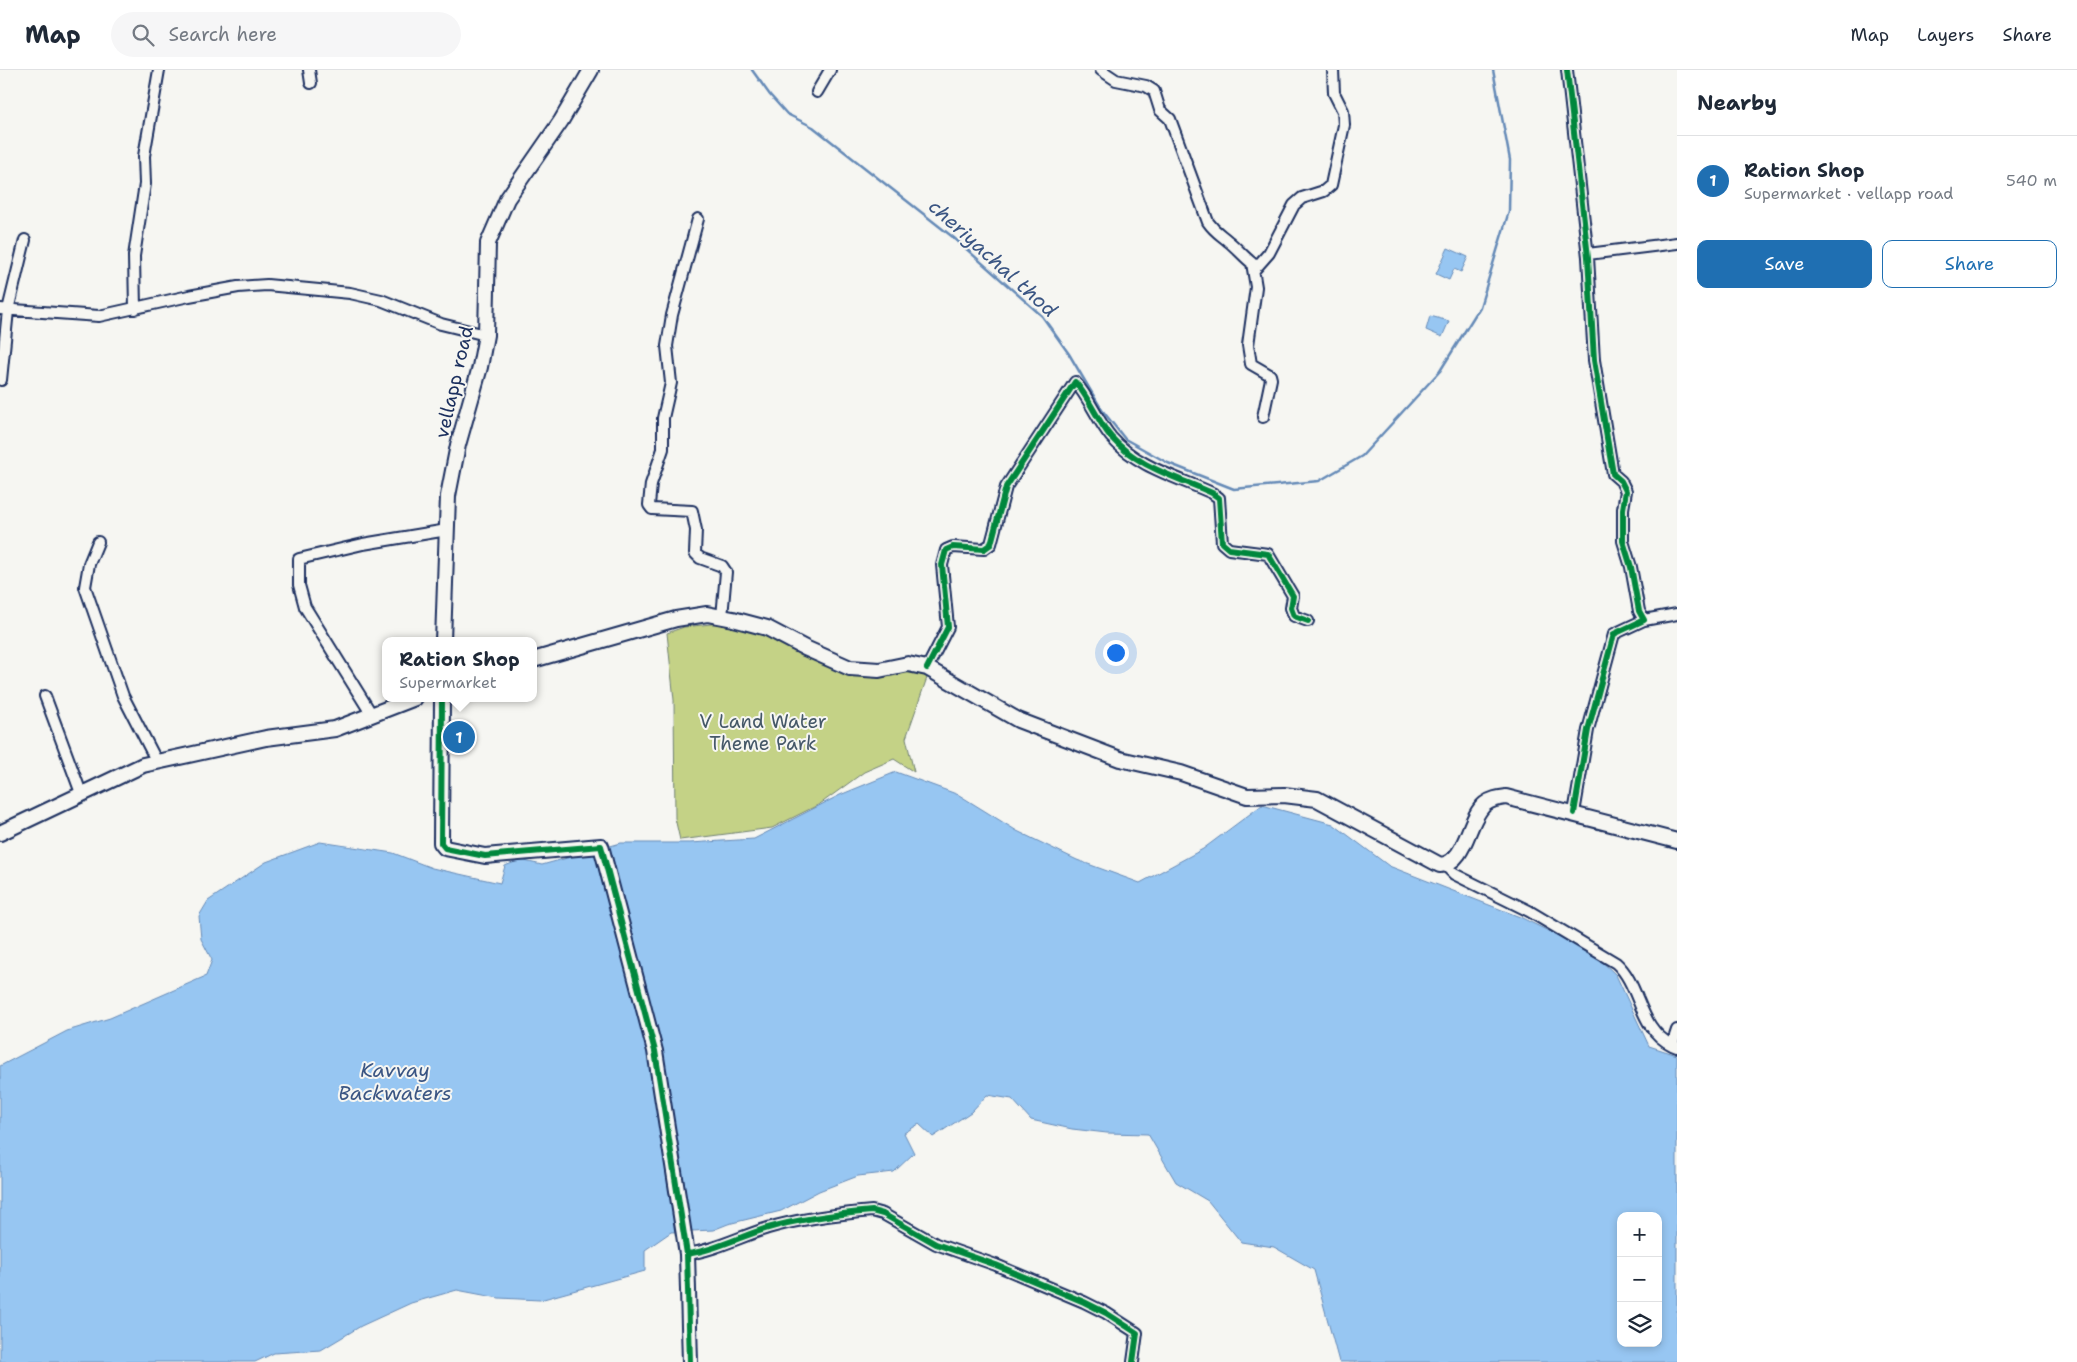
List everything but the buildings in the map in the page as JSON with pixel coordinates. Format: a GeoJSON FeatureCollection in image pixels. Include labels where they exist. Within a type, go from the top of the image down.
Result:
{"type":"FeatureCollection","features":[{"type":"Feature","properties":{"kind":"main road","name":"vellapp road"},"geometry":{"type":"LineString","coordinates":[[444,637],[448,496],[458,444],[480,368],[486,335],[488,243],[507,199],[561,120],[591,70]]}},
{"type":"Feature","properties":{"kind":"main road"},"geometry":{"type":"LineString","coordinates":[[537,659],[676,619],[707,614],[767,628],[805,648],[850,668],[879,670],[908,664],[927,668],[1018,720],[1075,744],[1120,759],[1181,773],[1247,796],[1284,795],[1317,799],[1406,848],[1444,864],[1451,861],[1462,846],[1480,810],[1492,800],[1506,797],[1677,841]]}},
{"type":"Feature","properties":{"kind":"main road"},"geometry":{"type":"LineString","coordinates":[[0,833],[143,765],[266,738],[335,729],[405,702]]}},
{"type":"Feature","properties":{"kind":"main road"},"geometry":{"type":"LineString","coordinates":[[442,702],[441,843],[445,848],[485,856],[601,846],[650,1028],[687,1254],[690,1362]]}},
{"type":"Feature","properties":{"kind":"street"},"geometry":{"type":"LineString","coordinates":[[135,309],[134,256],[145,184],[144,156],[159,70]]}},
{"type":"Feature","properties":{"kind":"street"},"geometry":{"type":"LineString","coordinates":[[309,70],[311,83]]}},
{"type":"Feature","properties":{"kind":"street"},"geometry":{"type":"LineString","coordinates":[[817,92],[830,70]]}},
{"type":"Feature","properties":{"kind":"street"},"geometry":{"type":"LineString","coordinates":[[1100,70],[1116,80],[1146,86],[1154,91],[1160,110],[1170,119],[1208,222],[1216,234],[1229,242],[1241,255],[1252,262],[1256,287],[1248,345],[1250,364],[1270,375],[1271,380],[1264,417]]}},
{"type":"Feature","properties":{"kind":"street"},"geometry":{"type":"LineString","coordinates":[[1254,270],[1269,253],[1294,204],[1302,198],[1324,191],[1331,185],[1344,125],[1343,111],[1334,93],[1333,70]]}},
{"type":"Feature","properties":{"kind":"street"},"geometry":{"type":"LineString","coordinates":[[1567,70],[1588,254],[1594,360],[1613,474],[1622,480],[1626,491],[1623,508],[1623,541],[1631,567],[1639,611],[1644,620]]}},
{"type":"Feature","properties":{"kind":"street"},"geometry":{"type":"LineString","coordinates":[[698,219],[672,316],[667,346],[671,383],[663,418],[663,449],[651,484],[649,505],[652,509],[692,511],[696,530],[695,553],[700,558],[722,566],[726,572],[722,617]]}},
{"type":"Feature","properties":{"kind":"street"},"geometry":{"type":"LineString","coordinates":[[2,380],[4,310],[25,240]]}},
{"type":"Feature","properties":{"kind":"street"},"geometry":{"type":"LineString","coordinates":[[1588,254],[1677,243]]}},
{"type":"Feature","properties":{"kind":"street"},"geometry":{"type":"LineString","coordinates":[[4,310],[99,316],[189,296],[238,287],[267,285],[350,292],[381,300],[441,324],[486,335]]}},
{"type":"Feature","properties":{"kind":"street"},"geometry":{"type":"LineString","coordinates":[[927,668],[948,627],[942,565],[946,550],[952,547],[984,549],[990,544],[1006,487],[1075,382],[1112,438],[1135,458],[1154,469],[1188,482],[1219,498],[1222,543],[1229,549],[1268,554],[1293,596],[1291,608],[1294,616],[1308,621]]}},
{"type":"Feature","properties":{"kind":"street"},"geometry":{"type":"LineString","coordinates":[[372,715],[305,607],[299,585],[299,560],[363,544],[447,530]]}},
{"type":"Feature","properties":{"kind":"street"},"geometry":{"type":"LineString","coordinates":[[98,542],[89,564],[85,587],[123,696],[157,762]]}},
{"type":"Feature","properties":{"kind":"street"},"geometry":{"type":"LineString","coordinates":[[1574,813],[1588,730],[1614,634],[1644,620],[1677,614]]}},
{"type":"Feature","properties":{"kind":"street"},"geometry":{"type":"LineString","coordinates":[[45,696],[81,793]]}},
{"type":"Feature","properties":{"kind":"street"},"geometry":{"type":"LineString","coordinates":[[1444,864],[1454,874],[1529,911],[1616,963],[1625,970],[1655,1032],[1674,1046],[1677,1030]]}},
{"type":"Feature","properties":{"kind":"street"},"geometry":{"type":"LineString","coordinates":[[687,1254],[704,1252],[768,1228],[872,1211],[883,1214],[936,1244],[996,1266],[1106,1313],[1137,1333],[1133,1362]]}},
{"type":"Feature","properties":{"kind":"green space","name":"V Land Water Theme Park"},"geometry":{"type":"Polygon","coordinates":[[[720,623],[735,625],[785,643],[833,666],[929,672],[906,738],[914,772],[894,759],[864,772],[820,804],[772,828],[680,840],[675,818],[674,700],[667,633],[684,627],[720,623]]]}},
{"type":"Feature","properties":{"kind":"water"},"geometry":{"type":"Polygon","coordinates":[[[1448,248],[1468,257],[1461,272],[1454,269],[1449,280],[1436,274],[1448,248]]]}},
{"type":"Feature","properties":{"kind":"water"},"geometry":{"type":"Polygon","coordinates":[[[1430,316],[1449,321],[1442,337],[1426,330],[1430,316]]]}},
{"type":"Feature","properties":{"kind":"water","name":"Kavvay Backwaters"},"geometry":{"type":"Polygon","coordinates":[[[896,772],[959,795],[1017,831],[1077,860],[1140,883],[1203,849],[1262,805],[1333,824],[1389,866],[1520,917],[1593,953],[1616,975],[1649,1046],[1677,1055],[1677,1362],[1339,1362],[1314,1270],[1274,1247],[1241,1242],[1208,1201],[1176,1182],[1148,1134],[1107,1133],[1072,1129],[1031,1120],[1012,1099],[987,1095],[971,1112],[933,1137],[919,1124],[904,1133],[914,1153],[894,1172],[858,1176],[819,1191],[781,1211],[728,1224],[713,1230],[671,1232],[645,1250],[645,1271],[540,1300],[499,1298],[457,1290],[411,1303],[361,1326],[321,1350],[274,1353],[255,1362],[0,1362],[0,1066],[67,1031],[110,1018],[206,976],[212,960],[201,939],[199,916],[208,901],[266,862],[320,842],[393,853],[432,868],[500,883],[505,866],[520,860],[542,865],[621,843],[690,843],[754,839],[840,795],[896,772]]]}},
{"type":"Feature","properties":{"kind":"waterway","name":"cheriyachal thod"},"geometry":{"type":"LineString","coordinates":[[752,70],[787,114],[813,127],[954,238],[1042,316],[1069,354],[1102,410],[1125,439],[1168,463],[1234,489],[1319,481],[1362,456],[1440,371],[1480,307],[1509,211],[1510,160],[1493,70]]}},
{"type":"Feature","properties":{"kind":"cycle path"},"geometry":{"type":"LineString","coordinates":[[1567,70],[1588,257],[1594,360],[1613,474],[1621,481],[1626,491],[1623,509],[1623,541],[1631,567],[1639,611],[1644,620],[1614,634],[1588,730],[1574,813]]}},
{"type":"Feature","properties":{"kind":"cycle path"},"geometry":{"type":"LineString","coordinates":[[927,668],[948,627],[942,565],[946,550],[953,547],[984,549],[991,544],[1006,487],[1075,382],[1106,430],[1121,447],[1145,464],[1212,493],[1219,498],[1222,543],[1229,549],[1268,554],[1293,596],[1291,608],[1294,616],[1308,621]]}},
{"type":"Feature","properties":{"kind":"cycle path"},"geometry":{"type":"LineString","coordinates":[[442,702],[441,843],[445,848],[485,856],[601,846],[655,1051],[687,1254],[690,1362]]}},
{"type":"Feature","properties":{"kind":"cycle path"},"geometry":{"type":"LineString","coordinates":[[687,1254],[781,1225],[820,1217],[872,1211],[883,1214],[936,1244],[996,1265],[1106,1313],[1137,1333],[1133,1362]]}},
{"type":"Feature","properties":{"kind":"place","name":"Ration Shop"},"geometry":{"type":"Point","coordinates":[459,737]}}]}
